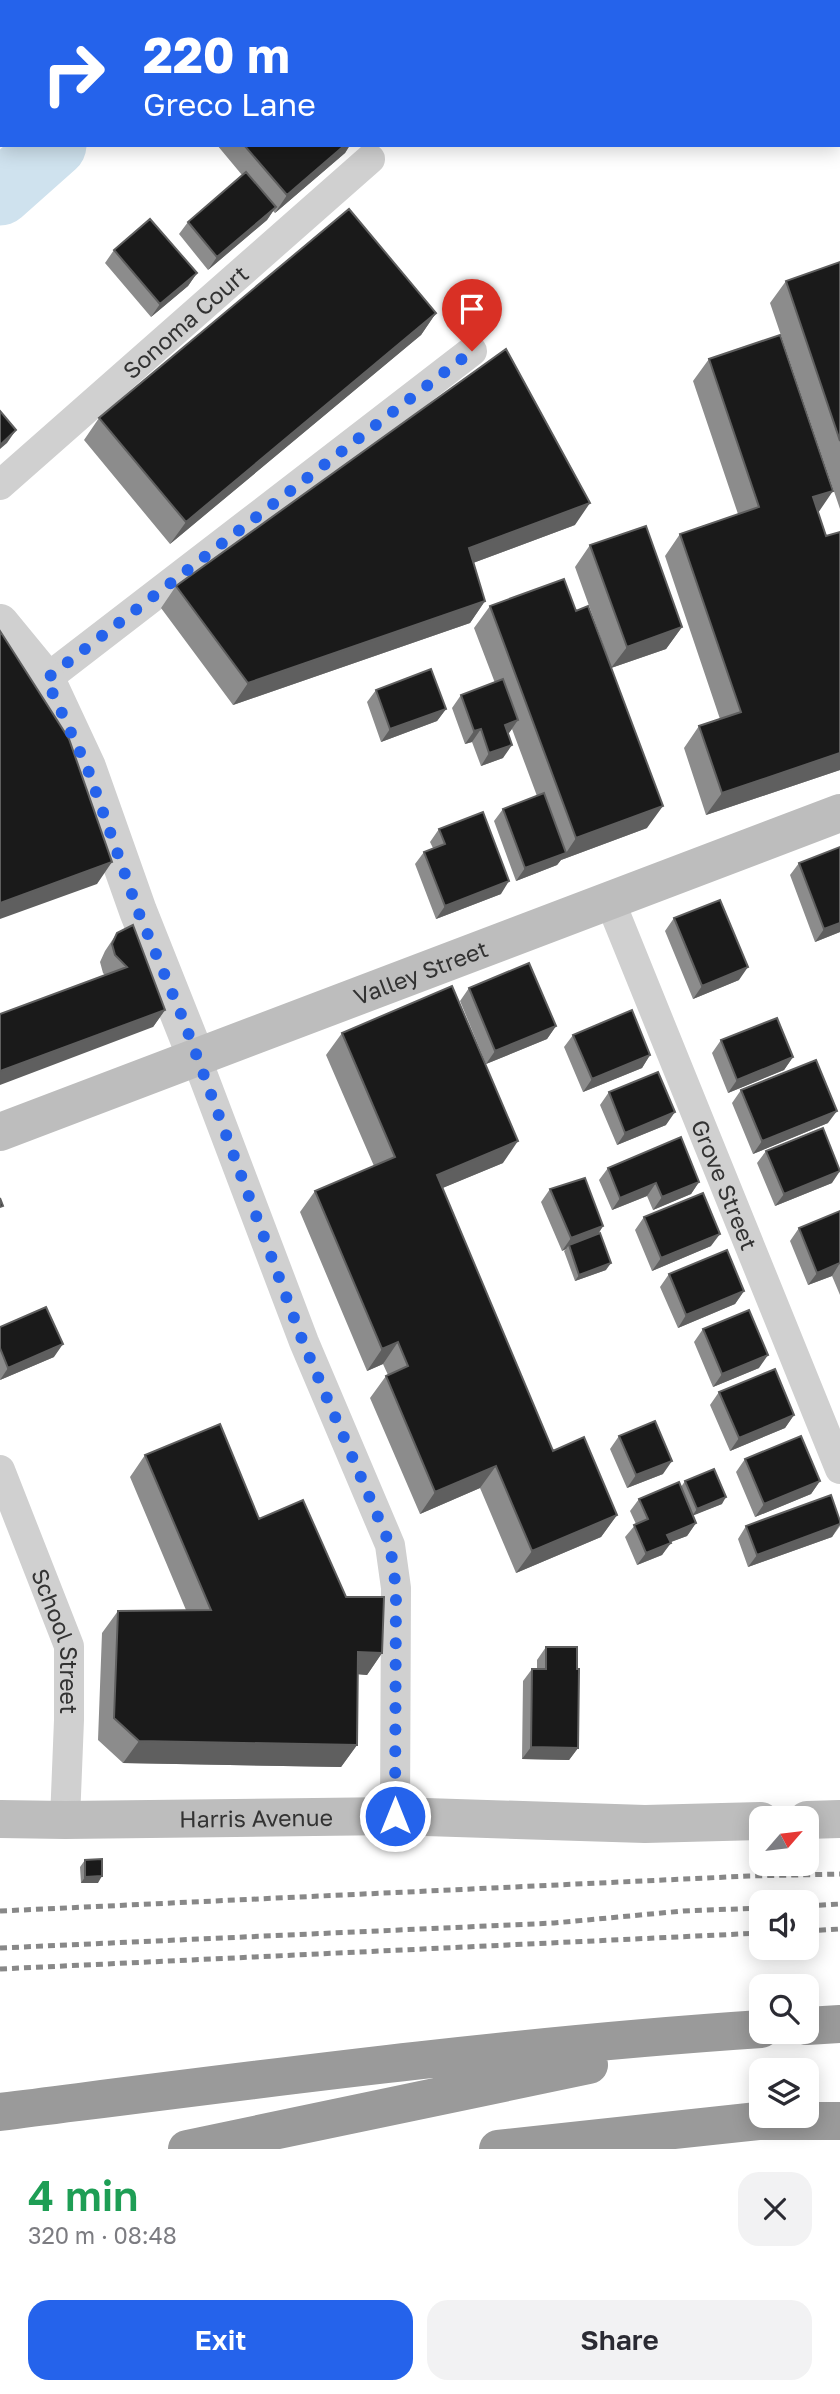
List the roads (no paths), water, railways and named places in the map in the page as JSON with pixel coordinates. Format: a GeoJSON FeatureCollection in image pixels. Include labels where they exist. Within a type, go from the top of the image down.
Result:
{"type":"FeatureCollection","features":[{"type":"Feature","properties":{"kind":"highway"},"geometry":{"type":"LineString","coordinates":[[819,2025],[840,2024]]}},
{"type":"Feature","properties":{"kind":"highway"},"geometry":{"type":"LineString","coordinates":[[0,2112],[388,2063],[749,2030]]}},
{"type":"Feature","properties":{"kind":"highway"},"geometry":{"type":"LineString","coordinates":[[187,2149],[749,2031]]}},
{"type":"Feature","properties":{"kind":"highway"},"geometry":{"type":"LineString","coordinates":[[498,2149],[758,2121],[840,2121]]}},
{"type":"Feature","properties":{"kind":"highway"},"geometry":{"type":"LineString","coordinates":[[821,2149],[840,2146]]}},
{"type":"Feature","properties":{"kind":"main road","name":"Valley Street"},"geometry":{"type":"LineString","coordinates":[[0,1132],[840,813]]}},
{"type":"Feature","properties":{"kind":"main road","name":"Harris Avenue"},"geometry":{"type":"LineString","coordinates":[[0,1819],[395,1816],[645,1824],[749,1821]]}},
{"type":"Feature","properties":{"kind":"main road"},"geometry":{"type":"LineString","coordinates":[[819,1820],[840,1819]]}},
{"type":"Feature","properties":{"kind":"street","name":"Sonoma Court"},"geometry":{"type":"LineString","coordinates":[[0,485],[370,159]]}},
{"type":"Feature","properties":{"kind":"street"},"geometry":{"type":"LineString","coordinates":[[46,679],[472,351]]}},
{"type":"Feature","properties":{"kind":"street"},"geometry":{"type":"LineString","coordinates":[[0,623],[46,679],[87,767],[138,911],[183,1019],[303,1342],[390,1545],[396,1588],[395,1816]]}},
{"type":"Feature","properties":{"kind":"street","name":"Grove Street"},"geometry":{"type":"LineString","coordinates":[[610,901],[828,1404],[840,1469]]}},
{"type":"Feature","properties":{"kind":"street","name":"School Street"},"geometry":{"type":"LineString","coordinates":[[0,1470],[69,1646],[65,1820]]}},
{"type":"Feature","properties":{"kind":"waterway"},"geometry":{"type":"LineString","coordinates":[[0,193],[52,147]]}},
{"type":"Feature","properties":{"kind":"railway"},"geometry":{"type":"LineString","coordinates":[[0,1911],[840,1874]]}},
{"type":"Feature","properties":{"kind":"railway"},"geometry":{"type":"LineString","coordinates":[[819,1905],[840,1904]]}},
{"type":"Feature","properties":{"kind":"railway"},"geometry":{"type":"LineString","coordinates":[[0,1948],[554,1923],[683,1911],[749,1908]]}},
{"type":"Feature","properties":{"kind":"railway"},"geometry":{"type":"LineString","coordinates":[[819,1930],[840,1929]]}},
{"type":"Feature","properties":{"kind":"railway"},"geometry":{"type":"LineString","coordinates":[[0,1969],[749,1934]]}}]}
